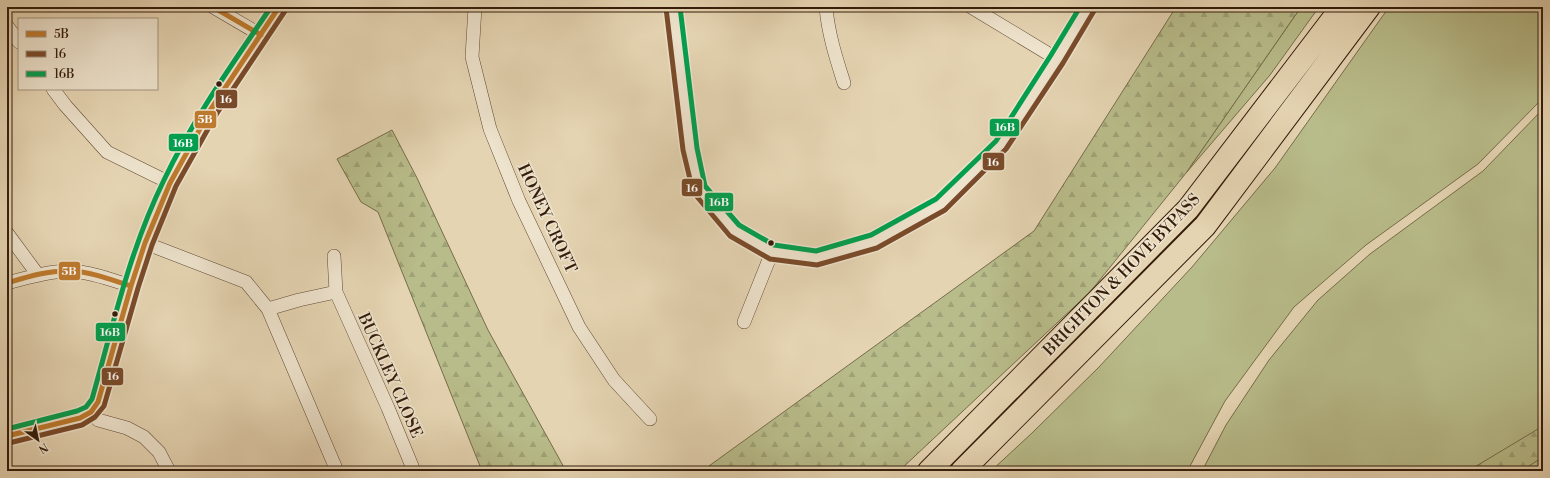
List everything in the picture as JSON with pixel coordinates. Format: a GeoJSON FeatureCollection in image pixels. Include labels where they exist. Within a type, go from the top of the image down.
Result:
{"type":"FeatureCollection","features":[{"type":"Feature","properties":{"kind":"highway","name":"BRIGHTON & HOVE BYPASS"},"geometry":{"type":"LineString","coordinates":[[929,471],[1188,209],[1342,7]]}},
{"type":"Feature","properties":{"kind":"highway","name":"BRIGHTON & HOVE BYPASS"},"geometry":{"type":"LineString","coordinates":[[962,471],[1205,226],[1369,7]]}},
{"type":"Feature","properties":{"kind":"street"},"geometry":{"type":"LineString","coordinates":[[213,7],[261,35]]}},
{"type":"Feature","properties":{"kind":"street"},"geometry":{"type":"LineString","coordinates":[[7,436],[80,418],[91,412],[98,402],[131,286],[145,243],[170,183],[211,109],[279,7]]}},
{"type":"Feature","properties":{"kind":"street","name":"HONEY CROFT"},"geometry":{"type":"LineString","coordinates":[[475,7],[472,57],[490,129],[519,201],[580,328],[614,380],[650,419]]}},
{"type":"Feature","properties":{"kind":"street"},"geometry":{"type":"LineString","coordinates":[[673,7],[690,148],[699,189],[734,230],[772,252],[817,258],[874,242],[940,205],[1001,145],[1057,59],[1088,7]]}},
{"type":"Feature","properties":{"kind":"street"},"geometry":{"type":"LineString","coordinates":[[826,7],[827,20],[833,47],[844,83]]}},
{"type":"Feature","properties":{"kind":"street"},"geometry":{"type":"LineString","coordinates":[[971,7],[1057,59]]}},
{"type":"Feature","properties":{"kind":"street"},"geometry":{"type":"LineString","coordinates":[[7,26],[18,41]]}},
{"type":"Feature","properties":{"kind":"street"},"geometry":{"type":"LineString","coordinates":[[54,90],[65,106],[107,152],[170,183]]}},
{"type":"Feature","properties":{"kind":"street"},"geometry":{"type":"LineString","coordinates":[[7,233],[38,275]]}},
{"type":"Feature","properties":{"kind":"street"},"geometry":{"type":"LineString","coordinates":[[145,243],[246,282],[268,309],[337,471]]}},
{"type":"Feature","properties":{"kind":"street"},"geometry":{"type":"LineString","coordinates":[[744,322],[772,252]]}},
{"type":"Feature","properties":{"kind":"street","name":"BUCKLEY CLOSE"},"geometry":{"type":"LineString","coordinates":[[334,256],[336,292],[388,408],[414,471]]}},
{"type":"Feature","properties":{"kind":"street"},"geometry":{"type":"LineString","coordinates":[[7,283],[38,275],[70,271],[105,278],[131,286]]}},
{"type":"Feature","properties":{"kind":"street"},"geometry":{"type":"LineString","coordinates":[[268,309],[299,300],[336,292]]}},
{"type":"Feature","properties":{"kind":"street"},"geometry":{"type":"LineString","coordinates":[[91,412],[98,420],[127,428],[144,437],[159,452],[169,471]]}},
{"type":"Feature","properties":{"kind":"green space"},"geometry":{"type":"Polygon","coordinates":[[[1176,7],[1301,7],[1186,173],[1090,292],[899,471],[702,471],[1034,231],[1176,7]]]}},
{"type":"Feature","properties":{"kind":"green space"},"geometry":{"type":"Polygon","coordinates":[[[1301,7],[1319,7],[1270,75],[1186,173],[1301,7]]]}},
{"type":"Feature","properties":{"kind":"green space"},"geometry":{"type":"Polygon","coordinates":[[[1389,7],[1543,7],[1543,98],[1478,164],[1366,245],[1294,307],[1225,401],[1190,466],[1185,471],[991,471],[1099,367],[1192,267],[1275,168],[1389,7]]]}},
{"type":"Feature","properties":{"kind":"green space"},"geometry":{"type":"Polygon","coordinates":[[[1543,109],[1543,471],[1202,471],[1226,425],[1269,360],[1318,300],[1370,254],[1483,171],[1543,109]]]}},
{"type":"Feature","properties":{"kind":"green space"},"geometry":{"type":"Polygon","coordinates":[[[392,130],[417,178],[488,330],[566,471],[482,471],[378,212],[361,202],[337,159],[392,130]]]}},
{"type":"Feature","properties":{"kind":"green space"},"geometry":{"type":"Polygon","coordinates":[[[1543,426],[1543,457],[1521,471],[1468,471],[1543,426]]]}},
{"type":"Feature","properties":{"kind":"transit line","name":"5B"},"geometry":{"type":"LineString","coordinates":[[213,7],[261,35]]}},
{"type":"Feature","properties":{"kind":"transit line","name":"16B"},"geometry":{"type":"LineString","coordinates":[[7,429],[77,411],[86,407],[92,399],[123,288],[141,233],[152,206],[175,157],[201,113],[271,7]]}},
{"type":"Feature","properties":{"kind":"transit line","name":"5B"},"geometry":{"type":"LineString","coordinates":[[7,436],[80,418],[91,412],[98,402],[131,286],[145,243],[170,183],[211,109],[279,7]]}},
{"type":"Feature","properties":{"kind":"transit line","name":"16B"},"geometry":{"type":"LineString","coordinates":[[680,7],[697,148],[705,186],[739,225],[774,245],[816,251],[871,235],[936,199],[996,141],[1080,7]]}},
{"type":"Feature","properties":{"kind":"transit line","name":"16"},"geometry":{"type":"LineString","coordinates":[[666,8],[683,150],[693,192],[730,236],[770,259],[817,265],[877,248],[945,210],[1006,149],[1063,63],[1094,11]]}},
{"type":"Feature","properties":{"kind":"transit line","name":"16"},"geometry":{"type":"LineString","coordinates":[[9,443],[82,425],[95,417],[104,406],[152,245],[176,186],[217,113],[285,11]]}},
{"type":"Feature","properties":{"kind":"transit line","name":"5B"},"geometry":{"type":"LineString","coordinates":[[7,283],[30,276],[71,271],[94,275],[131,286]]}}]}
